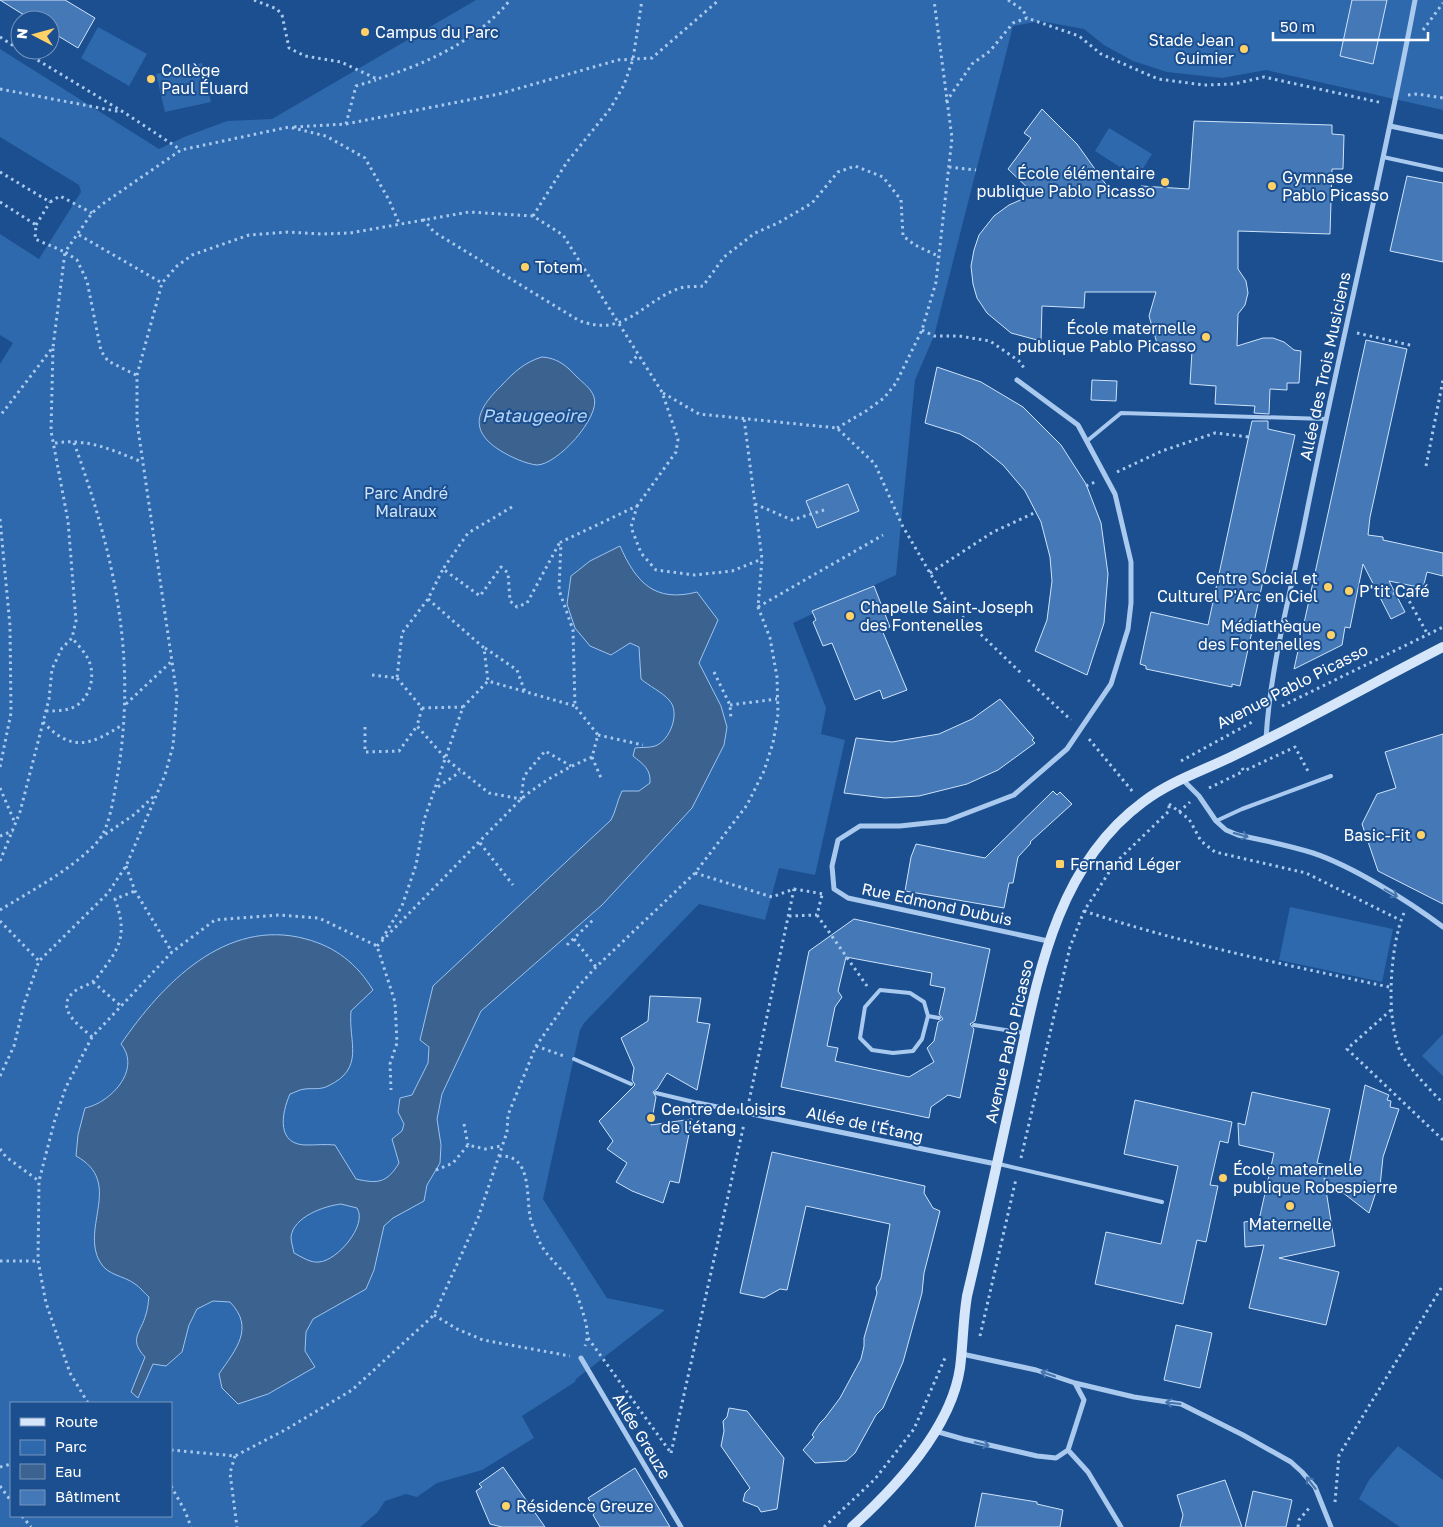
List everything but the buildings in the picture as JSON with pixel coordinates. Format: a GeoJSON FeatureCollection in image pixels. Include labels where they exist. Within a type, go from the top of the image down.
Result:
{"type":"FeatureCollection","features":[{"type":"Feature","properties":{"kind":"street","name":"Allée des Trois Musiciens"},"geometry":{"type":"LineString","coordinates":[[1266,739],[1267,713],[1326,419],[1396,105],[1415,0]]}},
{"type":"Feature","properties":{"kind":"street"},"geometry":{"type":"LineString","coordinates":[[1390,126],[1443,137]]}},
{"type":"Feature","properties":{"kind":"street","name":"Rue Edmond Dubuis"},"geometry":{"type":"LineString","coordinates":[[1017,380],[1078,425],[1115,494],[1131,562],[1132,603],[1128,629],[1111,684],[1067,749],[1014,795],[946,820],[900,826],[860,826],[838,840],[832,866],[834,889],[848,898],[1048,941]]}},
{"type":"Feature","properties":{"kind":"street","name":"Avenue Pablo Picasso"},"geometry":{"type":"LineString","coordinates":[[852,1527],[880,1502],[913,1464],[935,1430],[951,1398],[960,1370],[963,1315],[1048,941],[1066,896],[1085,866],[1102,842],[1142,802],[1171,784],[1233,756],[1443,647]]}},
{"type":"Feature","properties":{"kind":"street"},"geometry":{"type":"LineString","coordinates":[[1182,778],[1216,821],[1226,830],[1238,835],[1312,853],[1408,903],[1443,927]]}},
{"type":"Feature","properties":{"kind":"street","name":"Allée de l'Étang"},"geometry":{"type":"LineString","coordinates":[[698,1103],[996,1164]]}},
{"type":"Feature","properties":{"kind":"street"},"geometry":{"type":"LineString","coordinates":[[961,1350],[1036,1370],[1075,1383],[1134,1397],[1191,1407],[1291,1462],[1315,1487],[1331,1527]]}},
{"type":"Feature","properties":{"kind":"street","name":"Allée Greuze"},"geometry":{"type":"LineString","coordinates":[[581,1358],[681,1527]]}},
{"type":"Feature","properties":{"kind":"street"},"geometry":{"type":"LineString","coordinates":[[935,1430],[962,1439],[1037,1456],[1056,1458],[1068,1450],[1084,1400],[1075,1383]]}},
{"type":"Feature","properties":{"kind":"street"},"geometry":{"type":"LineString","coordinates":[[1068,1450],[1088,1472],[1121,1527]]}},
{"type":"Feature","properties":{"kind":"lane"},"geometry":{"type":"LineString","coordinates":[[1383,157],[1443,170]]}},
{"type":"Feature","properties":{"kind":"lane"},"geometry":{"type":"LineString","coordinates":[[1087,441],[1121,413],[1326,419]]}},
{"type":"Feature","properties":{"kind":"lane"},"geometry":{"type":"LineString","coordinates":[[1216,821],[1331,776]]}},
{"type":"Feature","properties":{"kind":"lane"},"geometry":{"type":"LineString","coordinates":[[880,990],[910,993],[924,1002],[928,1016],[922,1039],[913,1051],[893,1053],[872,1050],[860,1038],[866,1006],[880,990]]}},
{"type":"Feature","properties":{"kind":"lane"},"geometry":{"type":"LineString","coordinates":[[928,1016],[939,1018]]}},
{"type":"Feature","properties":{"kind":"lane"},"geometry":{"type":"LineString","coordinates":[[974,1025],[1026,1033]]}},
{"type":"Feature","properties":{"kind":"lane"},"geometry":{"type":"LineString","coordinates":[[574,1059],[631,1084]]}},
{"type":"Feature","properties":{"kind":"lane"},"geometry":{"type":"LineString","coordinates":[[656,1093],[698,1103]]}},
{"type":"Feature","properties":{"kind":"lane"},"geometry":{"type":"LineString","coordinates":[[996,1164],[1162,1202]]}},
{"type":"Feature","properties":{"kind":"path"},"geometry":{"type":"LineString","coordinates":[[254,0],[277,9],[282,14],[289,48],[296,53],[341,62],[377,79]]}},
{"type":"Feature","properties":{"kind":"path"},"geometry":{"type":"LineString","coordinates":[[346,124],[356,86],[411,68],[477,34],[498,15],[510,0]]}},
{"type":"Feature","properties":{"kind":"path"},"geometry":{"type":"LineString","coordinates":[[533,216],[567,162],[610,108],[624,85],[633,59],[642,0]]}},
{"type":"Feature","properties":{"kind":"path"},"geometry":{"type":"LineString","coordinates":[[0,861],[20,812],[46,711],[52,669],[62,648],[72,638],[76,621],[75,587],[68,521],[55,443],[51,431],[52,347],[65,252],[79,235],[92,213],[151,169],[181,150],[289,127],[346,124],[463,103],[562,78],[618,60],[652,58],[719,0]]}},
{"type":"Feature","properties":{"kind":"path"},"geometry":{"type":"LineString","coordinates":[[662,392],[699,414],[837,428],[884,398],[906,366],[922,330],[930,307],[940,257],[952,138],[934,0]]}},
{"type":"Feature","properties":{"kind":"path"},"geometry":{"type":"LineString","coordinates":[[1008,0],[1023,10],[1028,18]]}},
{"type":"Feature","properties":{"kind":"path"},"geometry":{"type":"LineString","coordinates":[[946,102],[972,64],[990,51],[1013,23],[1028,18],[1079,36],[1100,54],[1158,79],[1204,85],[1234,84],[1264,77],[1396,105]]}},
{"type":"Feature","properties":{"kind":"path"},"geometry":{"type":"LineString","coordinates":[[37,60],[181,150]]}},
{"type":"Feature","properties":{"kind":"path"},"geometry":{"type":"LineString","coordinates":[[0,89],[124,113]]}},
{"type":"Feature","properties":{"kind":"path"},"geometry":{"type":"LineString","coordinates":[[1397,96],[1417,94],[1443,98]]}},
{"type":"Feature","properties":{"kind":"path"},"geometry":{"type":"LineString","coordinates":[[289,127],[326,136],[364,158],[389,200],[399,223]]}},
{"type":"Feature","properties":{"kind":"path"},"geometry":{"type":"LineString","coordinates":[[423,219],[434,232],[578,320],[594,326],[619,324],[680,288],[703,286],[724,257],[755,233],[778,223],[812,203],[838,172],[855,166],[883,176],[900,200],[903,236],[915,246],[940,257]]}},
{"type":"Feature","properties":{"kind":"path"},"geometry":{"type":"LineString","coordinates":[[949,167],[976,170]]}},
{"type":"Feature","properties":{"kind":"path"},"geometry":{"type":"LineString","coordinates":[[0,172],[50,202]]}},
{"type":"Feature","properties":{"kind":"path"},"geometry":{"type":"LineString","coordinates":[[92,213],[60,196],[50,202],[36,225],[35,239],[65,252],[77,260],[87,281],[101,351],[108,361],[136,375]]}},
{"type":"Feature","properties":{"kind":"path"},"geometry":{"type":"LineString","coordinates":[[0,202],[36,225]]}},
{"type":"Feature","properties":{"kind":"path"},"geometry":{"type":"LineString","coordinates":[[0,1076],[14,1046],[24,1004],[39,961],[108,893],[126,866],[165,776],[173,746],[177,696],[142,462],[137,422],[136,375],[162,283],[192,255],[249,235],[288,232],[350,233],[469,212],[533,216],[563,235],[662,392],[678,439],[676,452],[638,506],[631,527],[641,553],[656,570],[695,575],[732,571],[762,559]]}},
{"type":"Feature","properties":{"kind":"path"},"geometry":{"type":"LineString","coordinates":[[79,235],[162,283]]}},
{"type":"Feature","properties":{"kind":"path"},"geometry":{"type":"LineString","coordinates":[[922,330],[934,336],[990,341],[1019,361],[1025,370],[1017,380]]}},
{"type":"Feature","properties":{"kind":"path"},"geometry":{"type":"LineString","coordinates":[[1346,330],[1414,346]]}},
{"type":"Feature","properties":{"kind":"path"},"geometry":{"type":"LineString","coordinates":[[0,416],[52,347]]}},
{"type":"Feature","properties":{"kind":"path"},"geometry":{"type":"LineString","coordinates":[[630,363],[638,355]]}},
{"type":"Feature","properties":{"kind":"path"},"geometry":{"type":"LineString","coordinates":[[1426,466],[1443,380]]}},
{"type":"Feature","properties":{"kind":"path"},"geometry":{"type":"LineString","coordinates":[[172,1450],[235,1456],[285,1430],[352,1390],[434,1315],[478,1218],[507,1132],[508,1116],[536,1046],[576,988],[695,873],[747,805],[764,771],[773,743],[778,714],[777,677],[770,638],[758,607],[762,559],[744,418]]}},
{"type":"Feature","properties":{"kind":"path"},"geometry":{"type":"LineString","coordinates":[[837,428],[874,464],[902,525],[947,602],[1022,674]]}},
{"type":"Feature","properties":{"kind":"path"},"geometry":{"type":"LineString","coordinates":[[1106,477],[1162,451],[1216,433],[1249,437]]}},
{"type":"Feature","properties":{"kind":"path"},"geometry":{"type":"LineString","coordinates":[[55,443],[73,440],[102,446],[142,462]]}},
{"type":"Feature","properties":{"kind":"path"},"geometry":{"type":"LineString","coordinates":[[73,440],[104,528],[116,592],[124,652],[126,704],[122,725],[122,747],[113,805],[100,839]]}},
{"type":"Feature","properties":{"kind":"path"},"geometry":{"type":"LineString","coordinates":[[754,504],[792,520],[824,510]]}},
{"type":"Feature","properties":{"kind":"path"},"geometry":{"type":"LineString","coordinates":[[443,569],[480,596],[501,567],[508,573],[510,601],[517,607],[527,603],[561,542],[638,506]]}},
{"type":"Feature","properties":{"kind":"path"},"geometry":{"type":"LineString","coordinates":[[397,678],[402,633],[428,599],[443,569],[468,533],[512,507]]}},
{"type":"Feature","properties":{"kind":"path"},"geometry":{"type":"LineString","coordinates":[[930,573],[992,532],[1036,512]]}},
{"type":"Feature","properties":{"kind":"path"},"geometry":{"type":"LineString","coordinates":[[0,519],[10,626],[11,713],[0,767]]}},
{"type":"Feature","properties":{"kind":"path"},"geometry":{"type":"LineString","coordinates":[[758,607],[883,535]]}},
{"type":"Feature","properties":{"kind":"path"},"geometry":{"type":"LineString","coordinates":[[561,542],[559,590],[573,630],[575,706]]}},
{"type":"Feature","properties":{"kind":"path"},"geometry":{"type":"LineString","coordinates":[[1374,588],[1406,596],[1428,635]]}},
{"type":"Feature","properties":{"kind":"path"},"geometry":{"type":"LineString","coordinates":[[428,599],[484,648],[517,670],[525,692]]}},
{"type":"Feature","properties":{"kind":"path","name":"Avenue Pablo Picasso"},"geometry":{"type":"LineString","coordinates":[[824,1527],[875,1479],[914,1429],[944,1358],[961,1350],[980,1336],[1070,947],[1084,911],[1115,863],[1169,811],[1168,804],[1173,765],[1267,713],[1443,627]]}},
{"type":"Feature","properties":{"kind":"path"},"geometry":{"type":"LineString","coordinates":[[46,711],[62,711],[76,706],[85,698],[91,684],[92,674],[88,658],[72,638]]}},
{"type":"Feature","properties":{"kind":"path"},"geometry":{"type":"LineString","coordinates":[[484,648],[488,681]]}},
{"type":"Feature","properties":{"kind":"path"},"geometry":{"type":"LineString","coordinates":[[126,704],[173,660]]}},
{"type":"Feature","properties":{"kind":"path"},"geometry":{"type":"LineString","coordinates":[[714,672],[730,705],[731,719]]}},
{"type":"Feature","properties":{"kind":"path"},"geometry":{"type":"LineString","coordinates":[[372,675],[397,678],[422,708]]}},
{"type":"Feature","properties":{"kind":"path"},"geometry":{"type":"LineString","coordinates":[[488,681],[575,706],[598,735],[643,745]]}},
{"type":"Feature","properties":{"kind":"path"},"geometry":{"type":"LineString","coordinates":[[377,946],[402,906],[416,865],[424,820],[437,787],[463,707],[488,681]]}},
{"type":"Feature","properties":{"kind":"path"},"geometry":{"type":"LineString","coordinates":[[730,705],[777,699]]}},
{"type":"Feature","properties":{"kind":"path"},"geometry":{"type":"LineString","coordinates":[[422,708],[463,707]]}},
{"type":"Feature","properties":{"kind":"path"},"geometry":{"type":"LineString","coordinates":[[365,727],[365,752],[399,751],[417,726],[422,708]]}},
{"type":"Feature","properties":{"kind":"path"},"geometry":{"type":"LineString","coordinates":[[43,722],[55,735],[70,742],[84,743],[101,739],[122,725]]}},
{"type":"Feature","properties":{"kind":"path"},"geometry":{"type":"LineString","coordinates":[[417,726],[446,759],[460,772],[489,793],[522,799]]}},
{"type":"Feature","properties":{"kind":"path"},"geometry":{"type":"LineString","coordinates":[[598,735],[592,757],[601,778]]}},
{"type":"Feature","properties":{"kind":"path"},"geometry":{"type":"LineString","coordinates":[[522,799],[524,776],[545,751],[570,766]]}},
{"type":"Feature","properties":{"kind":"path"},"geometry":{"type":"LineString","coordinates":[[1298,753],[1314,782]]}},
{"type":"Feature","properties":{"kind":"path"},"geometry":{"type":"LineString","coordinates":[[377,946],[522,799],[537,786],[570,766],[592,757]]}},
{"type":"Feature","properties":{"kind":"path"},"geometry":{"type":"LineString","coordinates":[[437,787],[460,772]]}},
{"type":"Feature","properties":{"kind":"path"},"geometry":{"type":"LineString","coordinates":[[0,788],[15,824]]}},
{"type":"Feature","properties":{"kind":"path"},"geometry":{"type":"LineString","coordinates":[[0,910],[51,879],[100,839],[135,814],[156,795]]}},
{"type":"Feature","properties":{"kind":"path"},"geometry":{"type":"LineString","coordinates":[[1142,802],[1153,814],[1168,804],[1190,819],[1202,840],[1215,852],[1306,873],[1400,920]]}},
{"type":"Feature","properties":{"kind":"path"},"geometry":{"type":"LineString","coordinates":[[0,836],[12,831]]}},
{"type":"Feature","properties":{"kind":"path"},"geometry":{"type":"LineString","coordinates":[[480,843],[513,885]]}},
{"type":"Feature","properties":{"kind":"path"},"geometry":{"type":"LineString","coordinates":[[126,866],[134,890],[172,952]]}},
{"type":"Feature","properties":{"kind":"path"},"geometry":{"type":"LineString","coordinates":[[695,873],[772,898],[794,889],[848,898]]}},
{"type":"Feature","properties":{"kind":"path"},"geometry":{"type":"LineString","coordinates":[[498,1156],[506,1156],[521,1166],[526,1176],[530,1217],[539,1242],[577,1292],[588,1338],[671,1453],[747,1113],[794,889]]}},
{"type":"Feature","properties":{"kind":"path"},"geometry":{"type":"LineString","coordinates":[[115,898],[134,890]]}},
{"type":"Feature","properties":{"kind":"path"},"geometry":{"type":"LineString","coordinates":[[92,1037],[71,1019],[68,1010],[68,1000],[73,992],[93,982],[122,938],[121,916],[115,898],[108,893]]}},
{"type":"Feature","properties":{"kind":"path"},"geometry":{"type":"LineString","coordinates":[[822,894],[817,915],[874,996]]}},
{"type":"Feature","properties":{"kind":"path"},"geometry":{"type":"LineString","coordinates":[[1408,903],[1400,920],[1389,987],[1392,1009],[1400,1052],[1443,1103]]}},
{"type":"Feature","properties":{"kind":"path"},"geometry":{"type":"LineString","coordinates":[[1084,911],[1149,932],[1211,948],[1389,987]]}},
{"type":"Feature","properties":{"kind":"path"},"geometry":{"type":"LineString","coordinates":[[87,1402],[70,1373],[46,1303],[38,1262],[39,1181],[60,1103],[92,1037],[172,952],[214,920],[279,915],[319,918],[377,946],[395,1002],[397,1043],[390,1064],[391,1090]]}},
{"type":"Feature","properties":{"kind":"path"},"geometry":{"type":"LineString","coordinates":[[789,916],[817,915]]}},
{"type":"Feature","properties":{"kind":"path"},"geometry":{"type":"LineString","coordinates":[[567,945],[594,919]]}},
{"type":"Feature","properties":{"kind":"path"},"geometry":{"type":"LineString","coordinates":[[0,921],[39,961]]}},
{"type":"Feature","properties":{"kind":"path"},"geometry":{"type":"LineString","coordinates":[[574,938],[596,967]]}},
{"type":"Feature","properties":{"kind":"path"},"geometry":{"type":"LineString","coordinates":[[93,982],[122,1007]]}},
{"type":"Feature","properties":{"kind":"path"},"geometry":{"type":"LineString","coordinates":[[1392,1009],[1348,1049],[1443,1140]]}},
{"type":"Feature","properties":{"kind":"path"},"geometry":{"type":"LineString","coordinates":[[536,1046],[574,1059]]}},
{"type":"Feature","properties":{"kind":"path"},"geometry":{"type":"LineString","coordinates":[[464,1124],[468,1145]]}},
{"type":"Feature","properties":{"kind":"path"},"geometry":{"type":"LineString","coordinates":[[468,1145],[485,1149],[502,1146]]}},
{"type":"Feature","properties":{"kind":"path"},"geometry":{"type":"LineString","coordinates":[[436,1170],[453,1163],[468,1145]]}},
{"type":"Feature","properties":{"kind":"path"},"geometry":{"type":"LineString","coordinates":[[0,1149],[6,1157],[39,1181]]}},
{"type":"Feature","properties":{"kind":"path"},"geometry":{"type":"LineString","coordinates":[[0,1261],[38,1262]]}},
{"type":"Feature","properties":{"kind":"path"},"geometry":{"type":"LineString","coordinates":[[1329,1520],[1337,1497],[1336,1479],[1339,1455],[1443,1285]]}},
{"type":"Feature","properties":{"kind":"path"},"geometry":{"type":"LineString","coordinates":[[434,1315],[457,1329],[483,1340],[581,1358],[588,1338]]}},
{"type":"Feature","properties":{"kind":"path"},"geometry":{"type":"LineString","coordinates":[[235,1456],[230,1473],[237,1527]]}},
{"type":"Feature","properties":{"kind":"path"},"geometry":{"type":"LineString","coordinates":[[0,1486],[10,1500]]}},
{"type":"Feature","properties":{"kind":"path"},"geometry":{"type":"LineString","coordinates":[[172,1488],[185,1511],[191,1527]]}},
{"type":"Feature","properties":{"kind":"path"},"geometry":{"type":"LineString","coordinates":[[1298,1527],[1299,1520],[1319,1495]]}},
{"type":"Feature","properties":{"kind":"path"},"geometry":{"type":"LineString","coordinates":[[23,1517],[31,1527]]}},
{"type":"Feature","properties":{"kind":"green space","name":"Parc André Malraux"},"geometry":{"type":"Polygon","coordinates":[[[476,0],[1443,0],[1443,110],[1266,70],[1222,78],[1167,72],[1133,61],[1104,45],[1084,29],[1040,21],[1013,26],[934,336],[915,380],[896,575],[793,623],[826,708],[821,734],[845,740],[815,875],[779,868],[765,920],[699,904],[584,1023],[580,1030],[543,1199],[607,1298],[665,1310],[576,1379],[575,1382],[522,1416],[534,1438],[482,1470],[437,1483],[417,1497],[406,1494],[385,1501],[377,1513],[360,1527],[0,1527],[0,364],[13,343],[0,335],[0,234],[39,259],[81,192],[79,185],[0,137],[0,49],[10,55],[10,60],[17,60],[159,149],[184,137],[227,121],[272,119],[476,0]]]}},
{"type":"Feature","properties":{"kind":"green space"},"geometry":{"type":"Polygon","coordinates":[[[98,27],[147,54],[129,86],[81,58],[98,27]]]}},
{"type":"Feature","properties":{"kind":"green space"},"geometry":{"type":"Polygon","coordinates":[[[202,63],[211,102],[165,112],[156,74],[202,63]]]}},
{"type":"Feature","properties":{"kind":"green space"},"geometry":{"type":"Polygon","coordinates":[[[1109,128],[1152,154],[1137,178],[1095,151],[1109,128]]]}},
{"type":"Feature","properties":{"kind":"green space"},"geometry":{"type":"Polygon","coordinates":[[[1290,907],[1393,929],[1382,982],[1279,960],[1290,907]]]}},
{"type":"Feature","properties":{"kind":"green space"},"geometry":{"type":"Polygon","coordinates":[[[1443,1034],[1443,1076],[1422,1056],[1443,1034]]]}},
{"type":"Feature","properties":{"kind":"green space"},"geometry":{"type":"Polygon","coordinates":[[[1398,1446],[1443,1480],[1443,1527],[1400,1527],[1359,1499],[1369,1480],[1398,1446]]]}},
{"type":"Feature","properties":{"kind":"water","name":"Pataugeoire"},"geometry":{"type":"Polygon","coordinates":[[[542,357],[557,361],[569,369],[591,391],[594,397],[594,406],[591,416],[584,427],[566,449],[545,463],[537,465],[514,458],[490,443],[483,435],[479,419],[487,402],[511,376],[520,368],[542,357]]]}},
{"type":"Feature","properties":{"kind":"water"},"geometry":{"type":"Polygon","coordinates":[[[620,546],[633,570],[648,587],[669,595],[697,592],[718,620],[699,663],[721,706],[727,727],[724,745],[692,808],[602,905],[481,1011],[442,1094],[437,1119],[441,1145],[440,1163],[427,1185],[424,1201],[393,1218],[384,1226],[374,1270],[366,1289],[313,1319],[306,1332],[305,1351],[315,1367],[268,1394],[238,1404],[222,1388],[219,1374],[237,1347],[242,1330],[241,1321],[230,1302],[213,1301],[197,1309],[189,1325],[182,1352],[166,1366],[153,1364],[138,1398],[131,1392],[145,1357],[137,1345],[137,1336],[147,1312],[149,1297],[135,1284],[111,1273],[103,1267],[95,1248],[99,1192],[97,1179],[90,1167],[76,1156],[78,1135],[85,1108],[104,1100],[120,1084],[128,1064],[127,1054],[121,1044],[156,999],[176,979],[199,961],[223,947],[249,938],[277,935],[306,939],[317,942],[345,958],[360,972],[373,990],[351,1011],[353,1053],[347,1071],[340,1079],[328,1086],[303,1089],[290,1094],[283,1119],[286,1135],[290,1140],[298,1144],[335,1145],[356,1179],[381,1180],[395,1170],[399,1163],[392,1139],[402,1131],[404,1124],[398,1112],[400,1098],[412,1095],[428,1063],[429,1047],[420,1040],[433,986],[611,820],[622,791],[639,791],[650,783],[648,770],[633,756],[635,748],[655,746],[665,738],[672,726],[674,712],[669,700],[641,679],[639,647],[630,643],[611,655],[590,646],[575,628],[567,604],[571,576],[590,561],[620,546]],[[341,1204],[334,1205],[318,1210],[303,1218],[293,1230],[291,1237],[294,1253],[312,1262],[319,1262],[334,1256],[355,1232],[359,1215],[357,1208],[341,1204]]]}},
{"type":"Feature","properties":{"kind":"place","name":"Campus du Parc"},"geometry":{"type":"Point","coordinates":[365,32]}},
{"type":"Feature","properties":{"kind":"place","name":"Stade Jean Guimier"},"geometry":{"type":"Point","coordinates":[1244,49]}},
{"type":"Feature","properties":{"kind":"place","name":"Collège Paul Éluard"},"geometry":{"type":"Point","coordinates":[151,79]}},
{"type":"Feature","properties":{"kind":"place","name":"École élémentaire publique Pablo Picasso"},"geometry":{"type":"Point","coordinates":[1165,182]}},
{"type":"Feature","properties":{"kind":"place","name":"Gymnase Pablo Picasso"},"geometry":{"type":"Point","coordinates":[1272,186]}},
{"type":"Feature","properties":{"kind":"place","name":"Totem"},"geometry":{"type":"Point","coordinates":[525,267]}},
{"type":"Feature","properties":{"kind":"place","name":"École maternelle publique Pablo Picasso"},"geometry":{"type":"Point","coordinates":[1206,337]}},
{"type":"Feature","properties":{"kind":"place","name":"Centre Social et Culturel P'Arc en Ciel"},"geometry":{"type":"Point","coordinates":[1328,587]}},
{"type":"Feature","properties":{"kind":"place","name":"P'tit Café"},"geometry":{"type":"Point","coordinates":[1349,591]}},
{"type":"Feature","properties":{"kind":"place","name":"Chapelle Saint-Joseph des Fontenelles"},"geometry":{"type":"Point","coordinates":[850,616]}},
{"type":"Feature","properties":{"kind":"place","name":"Médiathèque des Fontenelles"},"geometry":{"type":"Point","coordinates":[1331,635]}},
{"type":"Feature","properties":{"kind":"place","name":"Basic-Fit"},"geometry":{"type":"Point","coordinates":[1421,835]}},
{"type":"Feature","properties":{"kind":"place","name":"Fernand Léger"},"geometry":{"type":"Point","coordinates":[1060,864]}},
{"type":"Feature","properties":{"kind":"place","name":"Centre de loisirs de l'étang"},"geometry":{"type":"Point","coordinates":[651,1118]}},
{"type":"Feature","properties":{"kind":"place","name":"École maternelle publique Robespierre"},"geometry":{"type":"Point","coordinates":[1223,1178]}},
{"type":"Feature","properties":{"kind":"place","name":"Maternelle"},"geometry":{"type":"Point","coordinates":[1290,1206]}},
{"type":"Feature","properties":{"kind":"place","name":"Résidence Greuze"},"geometry":{"type":"Point","coordinates":[506,1506]}}]}
